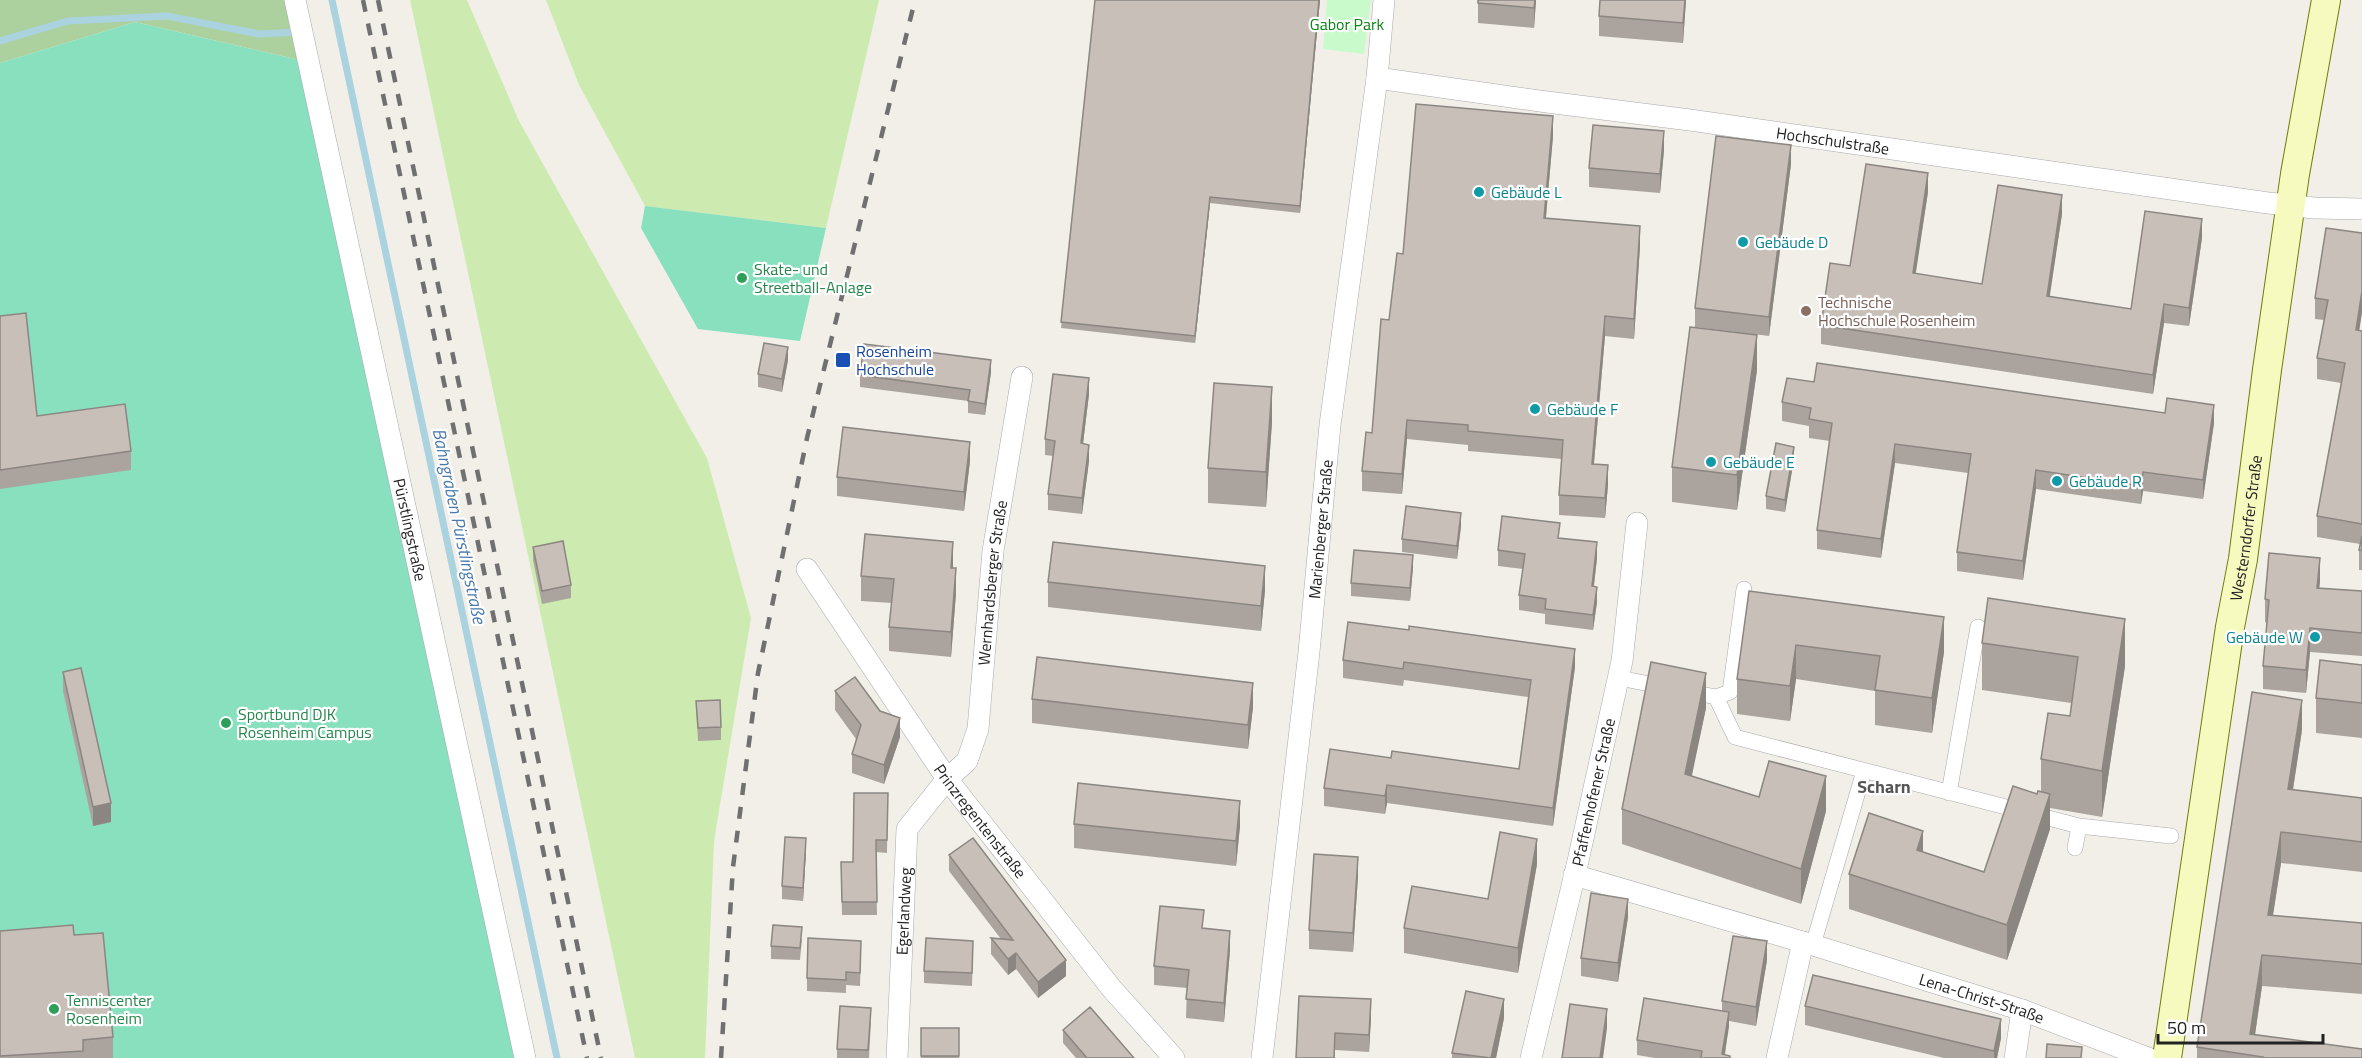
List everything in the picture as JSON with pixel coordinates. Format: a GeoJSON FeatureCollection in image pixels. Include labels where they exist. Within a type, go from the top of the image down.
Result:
{"type":"FeatureCollection","features":[{"type":"Feature","properties":{"kind":"main road","name":"Westerndorfer Straße"},"geometry":{"type":"LineString","coordinates":[[2167,1058],[2229,638],[2243,559],[2291,206],[2326,0]]}},
{"type":"Feature","properties":{"kind":"street","name":"Pürstlingstraße"},"geometry":{"type":"LineString","coordinates":[[295,0],[525,1058]]}},
{"type":"Feature","properties":{"kind":"street","name":"Marienberger Straße"},"geometry":{"type":"LineString","coordinates":[[1262,1058],[1309,652],[1330,424],[1377,78],[1384,0]]}},
{"type":"Feature","properties":{"kind":"street","name":"Hochschulstraße"},"geometry":{"type":"LineString","coordinates":[[1377,78],[1690,120],[2291,206],[2362,209]]}},
{"type":"Feature","properties":{"kind":"street","name":"Wernhardsberger Straße"},"geometry":{"type":"LineString","coordinates":[[946,779],[968,761],[978,729],[993,551],[1022,377]]}},
{"type":"Feature","properties":{"kind":"street","name":"Pfaffenhofener Straße"},"geometry":{"type":"LineString","coordinates":[[1531,1058],[1623,661],[1637,523]]}},
{"type":"Feature","properties":{"kind":"street","name":"Prinzregentenstraße"},"geometry":{"type":"LineString","coordinates":[[807,569],[946,779],[1112,988],[1174,1058]]}},
{"type":"Feature","properties":{"kind":"street"},"geometry":{"type":"LineString","coordinates":[[1619,678],[1716,697],[1730,692],[1744,589]]}},
{"type":"Feature","properties":{"kind":"street"},"geometry":{"type":"LineString","coordinates":[[1949,793],[1978,627]]}},
{"type":"Feature","properties":{"kind":"street"},"geometry":{"type":"LineString","coordinates":[[1716,697],[1735,737],[2079,826],[2171,836]]}},
{"type":"Feature","properties":{"kind":"street"},"geometry":{"type":"LineString","coordinates":[[1777,1058],[1808,943],[1864,771]]}},
{"type":"Feature","properties":{"kind":"street","name":"Egerlandweg"},"geometry":{"type":"LineString","coordinates":[[897,1058],[907,829],[946,779]]}},
{"type":"Feature","properties":{"kind":"street"},"geometry":{"type":"LineString","coordinates":[[2075,848],[2079,826]]}},
{"type":"Feature","properties":{"kind":"street","name":"Lena-Christ-Straße"},"geometry":{"type":"LineString","coordinates":[[1574,875],[1808,943],[2022,1010],[2148,1058]]}},
{"type":"Feature","properties":{"kind":"street"},"geometry":{"type":"LineString","coordinates":[[2015,1058],[2022,1010]]}},
{"type":"Feature","properties":{"kind":"green space"},"geometry":{"type":"Polygon","coordinates":[[[0,0],[295,0],[308,62],[135,22],[0,63],[0,0]]]}},
{"type":"Feature","properties":{"kind":"green space"},"geometry":{"type":"Polygon","coordinates":[[[410,0],[467,0],[519,121],[707,458],[751,618],[714,841],[705,1058],[635,1058],[410,0]]]}},
{"type":"Feature","properties":{"kind":"green space"},"geometry":{"type":"Polygon","coordinates":[[[546,0],[879,0],[826,228],[645,206],[579,85],[546,0]]]}},
{"type":"Feature","properties":{"kind":"green space","name":"Gabor Park"},"geometry":{"type":"Polygon","coordinates":[[[1327,0],[1371,0],[1364,54],[1323,49],[1327,0]]]}},
{"type":"Feature","properties":{"kind":"green space","name":"Sportbund DJK Rosenheim Campus"},"geometry":{"type":"Polygon","coordinates":[[[135,22],[308,62],[525,1058],[0,1058],[0,63],[135,22]]]}},
{"type":"Feature","properties":{"kind":"green space","name":"Skate- und Streetball-Anlage"},"geometry":{"type":"Polygon","coordinates":[[[645,206],[826,228],[800,341],[698,329],[641,228],[645,206]]]}},
{"type":"Feature","properties":{"kind":"building"},"geometry":{"type":"Polygon","coordinates":[[[1095,0],[1319,0],[1300,206],[1210,197],[1195,336],[1061,322],[1095,0]]]}},
{"type":"Feature","properties":{"kind":"building"},"geometry":{"type":"Polygon","coordinates":[[[1478,0],[1535,0],[1534,8],[1478,3],[1478,0]]]}},
{"type":"Feature","properties":{"kind":"building"},"geometry":{"type":"Polygon","coordinates":[[[1600,0],[1685,0],[1683,23],[1599,16],[1600,0]]]}},
{"type":"Feature","properties":{"kind":"building"},"geometry":{"type":"Polygon","coordinates":[[[1416,104],[1553,116],[1544,218],[1640,226],[1634,319],[1605,316],[1592,464],[1608,465],[1605,498],[1559,495],[1563,440],[1468,431],[1468,425],[1407,420],[1402,474],[1362,471],[1366,432],[1372,433],[1381,319],[1389,320],[1397,253],[1403,254],[1416,104]]]}},
{"type":"Feature","properties":{"kind":"building"},"geometry":{"type":"Polygon","coordinates":[[[1593,125],[1664,131],[1660,174],[1589,168],[1593,125]]]}},
{"type":"Feature","properties":{"kind":"building","name":"Gebäude D"},"geometry":{"type":"Polygon","coordinates":[[[1716,136],[1791,145],[1769,317],[1695,308],[1716,136]]]}},
{"type":"Feature","properties":{"kind":"building"},"geometry":{"type":"Polygon","coordinates":[[[1866,164],[1928,173],[1913,273],[1982,284],[1998,185],[2062,195],[2047,296],[2131,309],[2145,211],[2202,219],[2189,308],[2164,304],[2153,375],[1821,325],[1830,263],[1850,266],[1866,164]]]}},
{"type":"Feature","properties":{"kind":"building"},"geometry":{"type":"Polygon","coordinates":[[[2326,228],[2362,233],[2362,291],[2356,330],[2362,331],[2362,524],[2317,516],[2345,363],[2317,358],[2328,300],[2315,298],[2326,228]]]}},
{"type":"Feature","properties":{"kind":"building"},"geometry":{"type":"Polygon","coordinates":[[[26,313],[37,416],[125,404],[131,451],[0,470],[0,316],[26,313]]]}},
{"type":"Feature","properties":{"kind":"building","name":"Gebäude E"},"geometry":{"type":"Polygon","coordinates":[[[1690,327],[1757,335],[1737,475],[1672,467],[1690,327]]]}},
{"type":"Feature","properties":{"kind":"building"},"geometry":{"type":"Polygon","coordinates":[[[764,343],[788,347],[782,379],[758,374],[764,343]]]}},
{"type":"Feature","properties":{"kind":"building"},"geometry":{"type":"Polygon","coordinates":[[[864,344],[991,360],[985,404],[968,401],[970,390],[860,375],[864,344]]]}},
{"type":"Feature","properties":{"kind":"building","name":"Gebäude R"},"geometry":{"type":"Polygon","coordinates":[[[1817,363],[2165,413],[2167,398],[2214,405],[2203,480],[2143,472],[2141,486],[2036,470],[2023,561],[1957,552],[1971,454],[1895,444],[1881,539],[1817,530],[1832,423],[1809,419],[1811,408],[1782,402],[1787,378],[1814,382],[1817,363]]]}},
{"type":"Feature","properties":{"kind":"building"},"geometry":{"type":"Polygon","coordinates":[[[1053,374],[1089,378],[1081,443],[1089,445],[1082,498],[1048,494],[1055,441],[1045,439],[1053,374]]]}},
{"type":"Feature","properties":{"kind":"building"},"geometry":{"type":"Polygon","coordinates":[[[1214,383],[1272,387],[1266,472],[1208,468],[1214,383]]]}},
{"type":"Feature","properties":{"kind":"building"},"geometry":{"type":"Polygon","coordinates":[[[843,427],[970,442],[964,492],[837,477],[843,427]]]}},
{"type":"Feature","properties":{"kind":"building"},"geometry":{"type":"Polygon","coordinates":[[[1776,443],[1794,447],[1785,500],[1766,496],[1776,443]]]}},
{"type":"Feature","properties":{"kind":"building"},"geometry":{"type":"Polygon","coordinates":[[[1406,506],[1461,513],[1457,546],[1402,539],[1406,506]]]}},
{"type":"Feature","properties":{"kind":"building"},"geometry":{"type":"Polygon","coordinates":[[[1502,516],[1560,523],[1558,538],[1597,542],[1592,586],[1597,587],[1593,615],[1545,609],[1546,599],[1519,595],[1525,554],[1498,550],[1502,516]]]}},
{"type":"Feature","properties":{"kind":"building"},"geometry":{"type":"Polygon","coordinates":[[[865,534],[953,542],[951,568],[956,568],[951,632],[889,627],[894,579],[861,576],[865,534]]]}},
{"type":"Feature","properties":{"kind":"building"},"geometry":{"type":"Polygon","coordinates":[[[563,541],[571,585],[542,591],[533,547],[563,541]]]}},
{"type":"Feature","properties":{"kind":"building"},"geometry":{"type":"Polygon","coordinates":[[[1053,542],[1265,566],[1261,606],[1048,582],[1053,542]]]}},
{"type":"Feature","properties":{"kind":"building"},"geometry":{"type":"Polygon","coordinates":[[[1354,550],[1413,555],[1410,588],[1351,583],[1354,550]]]}},
{"type":"Feature","properties":{"kind":"building","name":"Gebäude W"},"geometry":{"type":"Polygon","coordinates":[[[2269,553],[2320,558],[2317,588],[2362,591],[2362,633],[2310,628],[2306,670],[2263,666],[2269,600],[2265,599],[2269,553]]]}},
{"type":"Feature","properties":{"kind":"building"},"geometry":{"type":"Polygon","coordinates":[[[1749,591],[1944,617],[1932,698],[1875,690],[1880,656],[1796,645],[1790,686],[1737,679],[1749,591]]]}},
{"type":"Feature","properties":{"kind":"building"},"geometry":{"type":"Polygon","coordinates":[[[1988,598],[2125,619],[2102,771],[2041,759],[2048,713],[2070,716],[2078,657],[1982,643],[1988,598]]]}},
{"type":"Feature","properties":{"kind":"building"},"geometry":{"type":"Polygon","coordinates":[[[1348,622],[1409,630],[1409,626],[1575,649],[1553,808],[1387,785],[1385,796],[1324,788],[1330,749],[1391,758],[1392,751],[1519,769],[1531,680],[1404,662],[1403,669],[1343,660],[1348,622]]]}},
{"type":"Feature","properties":{"kind":"building"},"geometry":{"type":"Polygon","coordinates":[[[1037,657],[1253,683],[1248,725],[1032,699],[1037,657]]]}},
{"type":"Feature","properties":{"kind":"building"},"geometry":{"type":"Polygon","coordinates":[[[2320,660],[2362,665],[2362,703],[2316,698],[2320,660]]]}},
{"type":"Feature","properties":{"kind":"building"},"geometry":{"type":"Polygon","coordinates":[[[1651,662],[1706,673],[1685,774],[1759,797],[1769,761],[1826,776],[1801,869],[1622,809],[1651,662]]]}},
{"type":"Feature","properties":{"kind":"building"},"geometry":{"type":"Polygon","coordinates":[[[81,668],[111,803],[93,807],[63,672],[81,668]]]}},
{"type":"Feature","properties":{"kind":"building"},"geometry":{"type":"Polygon","coordinates":[[[855,677],[880,711],[900,718],[884,765],[852,754],[861,725],[835,691],[855,677]]]}},
{"type":"Feature","properties":{"kind":"building"},"geometry":{"type":"Polygon","coordinates":[[[2252,692],[2302,700],[2288,789],[2362,798],[2362,842],[2281,832],[2268,915],[2362,923],[2362,964],[2262,955],[2250,1034],[2362,1049],[2362,1058],[2262,1058],[2197,1047],[2252,692]]]}},
{"type":"Feature","properties":{"kind":"building"},"geometry":{"type":"Polygon","coordinates":[[[720,700],[721,727],[698,728],[696,701],[720,700]]]}},
{"type":"Feature","properties":{"kind":"building"},"geometry":{"type":"Polygon","coordinates":[[[1078,783],[1240,801],[1236,841],[1074,824],[1078,783]]]}},
{"type":"Feature","properties":{"kind":"building"},"geometry":{"type":"Polygon","coordinates":[[[2013,786],[2037,794],[2038,791],[2050,794],[2007,925],[1849,874],[1869,813],[1923,831],[1917,850],[1984,872],[2013,786]]]}},
{"type":"Feature","properties":{"kind":"building"},"geometry":{"type":"Polygon","coordinates":[[[854,793],[888,793],[887,840],[876,840],[877,902],[842,902],[841,862],[853,862],[854,793]]]}},
{"type":"Feature","properties":{"kind":"building"},"geometry":{"type":"Polygon","coordinates":[[[1500,832],[1537,839],[1518,948],[1404,928],[1412,886],[1488,899],[1500,832]]]}},
{"type":"Feature","properties":{"kind":"building"},"geometry":{"type":"Polygon","coordinates":[[[785,837],[806,838],[803,888],[782,886],[785,837]]]}},
{"type":"Feature","properties":{"kind":"building"},"geometry":{"type":"Polygon","coordinates":[[[973,838],[1066,960],[1038,982],[1016,953],[1008,959],[991,938],[1013,940],[949,855],[973,838]]]}},
{"type":"Feature","properties":{"kind":"building"},"geometry":{"type":"Polygon","coordinates":[[[1314,854],[1358,857],[1353,933],[1309,930],[1314,854]]]}},
{"type":"Feature","properties":{"kind":"building"},"geometry":{"type":"Polygon","coordinates":[[[1591,893],[1628,899],[1618,963],[1581,958],[1591,893]]]}},
{"type":"Feature","properties":{"kind":"building"},"geometry":{"type":"Polygon","coordinates":[[[1160,906],[1204,910],[1202,928],[1230,931],[1224,1003],[1186,999],[1189,970],[1154,966],[1160,906]]]}},
{"type":"Feature","properties":{"kind":"building","name":"Tenniscenter Rosenheim"},"geometry":{"type":"Polygon","coordinates":[[[73,925],[74,935],[103,933],[113,1037],[83,1040],[83,1051],[0,1056],[0,931],[73,925]]]}},
{"type":"Feature","properties":{"kind":"building"},"geometry":{"type":"Polygon","coordinates":[[[773,925],[802,927],[800,948],[771,946],[773,925]]]}},
{"type":"Feature","properties":{"kind":"building"},"geometry":{"type":"Polygon","coordinates":[[[1733,936],[1767,941],[1756,1007],[1722,1001],[1733,936]]]}},
{"type":"Feature","properties":{"kind":"building"},"geometry":{"type":"Polygon","coordinates":[[[808,938],[861,941],[860,973],[846,972],[846,980],[807,978],[808,938]]]}},
{"type":"Feature","properties":{"kind":"building"},"geometry":{"type":"Polygon","coordinates":[[[926,938],[973,941],[972,973],[924,971],[926,938]]]}},
{"type":"Feature","properties":{"kind":"building"},"geometry":{"type":"Polygon","coordinates":[[[1813,975],[2001,1019],[1994,1051],[1805,1006],[1813,975]]]}},
{"type":"Feature","properties":{"kind":"building"},"geometry":{"type":"Polygon","coordinates":[[[1466,991],[1504,999],[1491,1058],[1452,1053],[1466,991]]]}},
{"type":"Feature","properties":{"kind":"building"},"geometry":{"type":"Polygon","coordinates":[[[1299,996],[1371,999],[1369,1035],[1335,1033],[1334,1058],[1296,1058],[1299,996]]]}},
{"type":"Feature","properties":{"kind":"building"},"geometry":{"type":"Polygon","coordinates":[[[1644,998],[1729,1012],[1722,1054],[1730,1058],[1701,1058],[1702,1051],[1637,1040],[1644,998]]]}},
{"type":"Feature","properties":{"kind":"building"},"geometry":{"type":"Polygon","coordinates":[[[1570,1004],[1607,1009],[1600,1058],[1562,1058],[1570,1004]]]}},
{"type":"Feature","properties":{"kind":"building"},"geometry":{"type":"Polygon","coordinates":[[[840,1006],[871,1008],[868,1050],[837,1049],[840,1006]]]}},
{"type":"Feature","properties":{"kind":"building"},"geometry":{"type":"Polygon","coordinates":[[[1090,1007],[1134,1058],[1087,1058],[1063,1030],[1090,1007]]]}},
{"type":"Feature","properties":{"kind":"building"},"geometry":{"type":"Polygon","coordinates":[[[921,1028],[959,1028],[959,1056],[921,1056],[921,1028]]]}},
{"type":"Feature","properties":{"kind":"building"},"geometry":{"type":"Polygon","coordinates":[[[2047,1044],[2082,1047],[2081,1058],[2046,1058],[2047,1044]]]}},
{"type":"Feature","properties":{"kind":"waterway","name":"Bahngraben Pürstlingstraße"},"geometry":{"type":"LineString","coordinates":[[332,0],[557,1058]]}},
{"type":"Feature","properties":{"kind":"waterway"},"geometry":{"type":"LineString","coordinates":[[0,41],[68,21],[167,16],[259,34],[298,32]]}},
{"type":"Feature","properties":{"kind":"railway"},"geometry":{"type":"LineString","coordinates":[[363,0],[587,1058]]}},
{"type":"Feature","properties":{"kind":"railway"},"geometry":{"type":"LineString","coordinates":[[378,0],[601,1058]]}},
{"type":"Feature","properties":{"kind":"railway"},"geometry":{"type":"LineString","coordinates":[[721,1058],[733,867],[758,673],[807,438],[915,0]]}},
{"type":"Feature","properties":{"kind":"place","name":"Gebäude L"},"geometry":{"type":"Point","coordinates":[1479,192]}},
{"type":"Feature","properties":{"kind":"place","name":"Gebäude D"},"geometry":{"type":"Point","coordinates":[1743,242]}},
{"type":"Feature","properties":{"kind":"place","name":"Skate- und Streetball-Anlage"},"geometry":{"type":"Point","coordinates":[742,278]}},
{"type":"Feature","properties":{"kind":"place","name":"Technische Hochschule Rosenheim"},"geometry":{"type":"Point","coordinates":[1806,311]}},
{"type":"Feature","properties":{"kind":"place","name":"Rosenheim Hochschule"},"geometry":{"type":"Point","coordinates":[843,360]}},
{"type":"Feature","properties":{"kind":"place","name":"Gebäude F"},"geometry":{"type":"Point","coordinates":[1535,409]}},
{"type":"Feature","properties":{"kind":"place","name":"Gebäude E"},"geometry":{"type":"Point","coordinates":[1711,462]}},
{"type":"Feature","properties":{"kind":"place","name":"Gebäude R"},"geometry":{"type":"Point","coordinates":[2057,481]}},
{"type":"Feature","properties":{"kind":"place","name":"Gebäude W"},"geometry":{"type":"Point","coordinates":[2315,637]}},
{"type":"Feature","properties":{"kind":"place","name":"Sportbund DJK Rosenheim Campus"},"geometry":{"type":"Point","coordinates":[226,723]}},
{"type":"Feature","properties":{"kind":"place","name":"Tenniscenter Rosenheim"},"geometry":{"type":"Point","coordinates":[54,1009]}},
{"type":"Feature","properties":{"kind":"district","name":"Scharn"},"geometry":{"type":"Point","coordinates":[1884,787]}}]}
